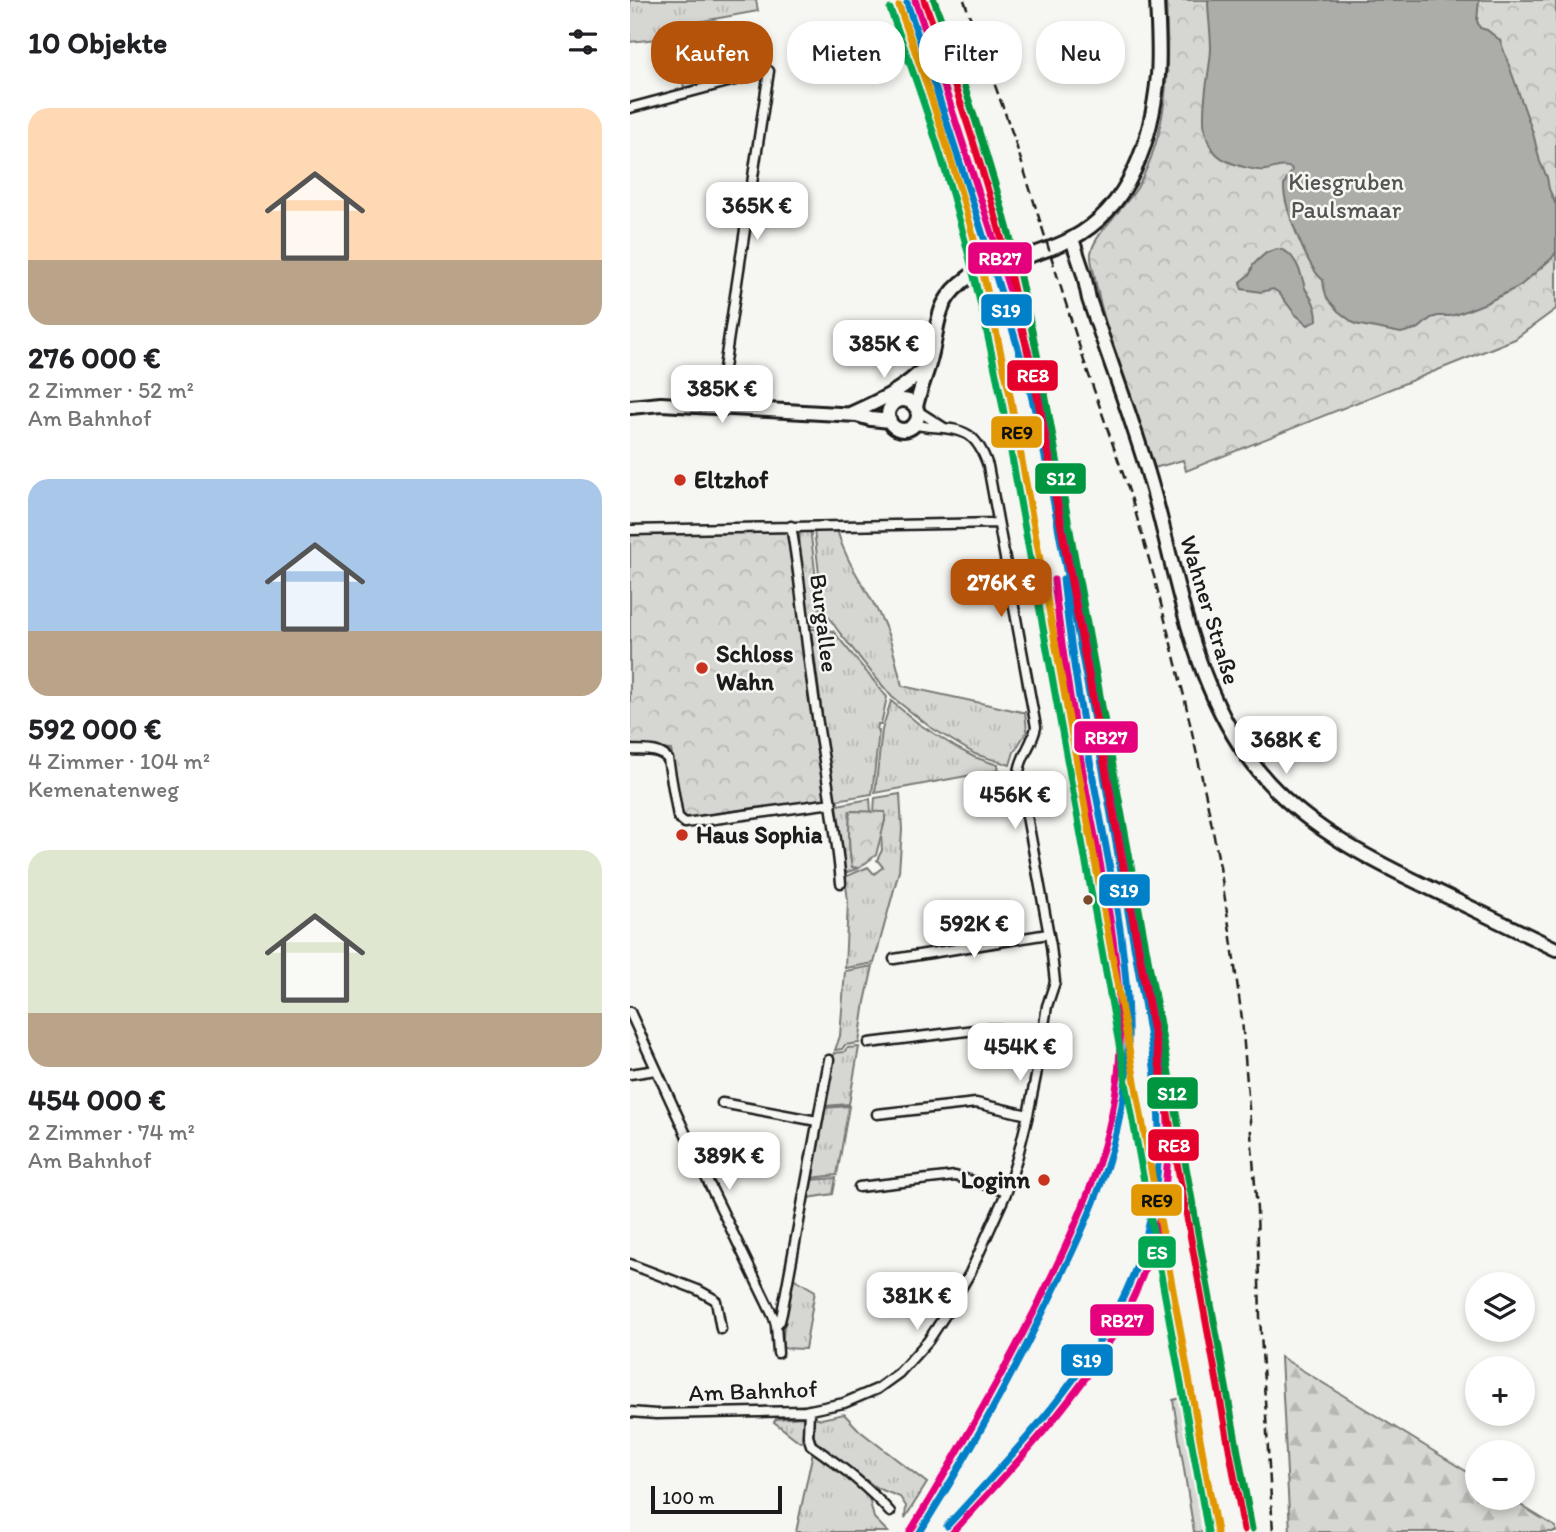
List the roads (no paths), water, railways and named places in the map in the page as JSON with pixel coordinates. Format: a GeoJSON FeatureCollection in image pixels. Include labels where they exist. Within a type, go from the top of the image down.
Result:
{"type":"FeatureCollection","features":[{"type":"Feature","properties":{"kind":"street"},"geometry":{"type":"LineString","coordinates":[[890,407],[888,414],[894,427],[906,430],[914,425],[918,418],[917,409],[940,312],[956,286],[970,276],[1072,239],[1096,223],[1116,202],[1132,175],[1152,120],[1158,73],[1157,0]]}},
{"type":"Feature","properties":{"kind":"street"},"geometry":{"type":"LineString","coordinates":[[630,108],[769,71],[718,408]]}},
{"type":"Feature","properties":{"kind":"street","name":"Wahner Straße"},"geometry":{"type":"LineString","coordinates":[[1072,239],[1089,299],[1153,487],[1195,648],[1217,705],[1231,732],[1269,783],[1315,824],[1392,870],[1556,949]]}},
{"type":"Feature","properties":{"kind":"street"},"geometry":{"type":"LineString","coordinates":[[854,414],[892,394],[930,362]]}},
{"type":"Feature","properties":{"kind":"street"},"geometry":{"type":"LineString","coordinates":[[630,407],[661,404],[854,414],[884,410],[903,400],[925,375]]}},
{"type":"Feature","properties":{"kind":"street"},"geometry":{"type":"LineString","coordinates":[[903,400],[913,403],[917,409]]}},
{"type":"Feature","properties":{"kind":"street","name":"Am Bahnhof"},"geometry":{"type":"LineString","coordinates":[[917,409],[943,427]]}},
{"type":"Feature","properties":{"kind":"street"},"geometry":{"type":"LineString","coordinates":[[854,414],[890,421]]}},
{"type":"Feature","properties":{"kind":"street","name":"Am Bahnhof"},"geometry":{"type":"LineString","coordinates":[[630,1412],[656,1414],[832,1407],[865,1395],[900,1373],[928,1341],[970,1272],[1007,1191],[1018,1155],[1028,1115],[1047,1006],[1055,982],[1019,773],[1021,759],[1036,727],[988,466],[980,446],[971,436],[943,427],[914,425]]}},
{"type":"Feature","properties":{"kind":"street"},"geometry":{"type":"LineString","coordinates":[[630,530],[998,523]]}},
{"type":"Feature","properties":{"kind":"street","name":"Burgallee"},"geometry":{"type":"LineString","coordinates":[[791,526],[811,676],[832,803],[841,883]]}},
{"type":"Feature","properties":{"kind":"street"},"geometry":{"type":"LineString","coordinates":[[630,750],[657,751],[668,759],[678,817],[685,823],[832,803]]}},
{"type":"Feature","properties":{"kind":"street"},"geometry":{"type":"LineString","coordinates":[[894,959],[1048,934]]}},
{"type":"Feature","properties":{"kind":"street"},"geometry":{"type":"LineString","coordinates":[[630,1012],[776,1325],[778,1353]]}},
{"type":"Feature","properties":{"kind":"street"},"geometry":{"type":"LineString","coordinates":[[869,1043],[983,1029],[1043,1036]]}},
{"type":"Feature","properties":{"kind":"street"},"geometry":{"type":"LineString","coordinates":[[776,1325],[782,1313],[829,1060]]}},
{"type":"Feature","properties":{"kind":"street"},"geometry":{"type":"LineString","coordinates":[[630,1074],[656,1070]]}},
{"type":"Feature","properties":{"kind":"street"},"geometry":{"type":"LineString","coordinates":[[722,1103],[817,1121]]}},
{"type":"Feature","properties":{"kind":"street"},"geometry":{"type":"LineString","coordinates":[[877,1114],[976,1103],[1028,1115]]}},
{"type":"Feature","properties":{"kind":"street"},"geometry":{"type":"LineString","coordinates":[[859,1187],[955,1176],[1007,1191]]}},
{"type":"Feature","properties":{"kind":"street"},"geometry":{"type":"LineString","coordinates":[[630,1264],[690,1287],[714,1300],[721,1329]]}},
{"type":"Feature","properties":{"kind":"street"},"geometry":{"type":"LineString","coordinates":[[809,1410],[808,1436],[811,1445],[857,1478],[890,1512]]}},
{"type":"Feature","properties":{"kind":"railway"},"geometry":{"type":"LineString","coordinates":[[964,0],[1013,135],[1084,361],[1131,497],[1155,580],[1206,796],[1220,867],[1242,1019],[1257,1210],[1260,1317],[1273,1532]]}},
{"type":"Feature","properties":{"kind":"place","name":"Eltzhof"},"geometry":{"type":"Point","coordinates":[680,480]}},
{"type":"Feature","properties":{"kind":"place","name":"Schloss Wahn"},"geometry":{"type":"Point","coordinates":[702,668]}},
{"type":"Feature","properties":{"kind":"place","name":"Haus Sophia"},"geometry":{"type":"Point","coordinates":[682,835]}},
{"type":"Feature","properties":{"kind":"place","name":"Loginn"},"geometry":{"type":"Point","coordinates":[1044,1180]}},
{"type":"Feature","properties":{"kind":"park label","name":"Kiesgruben Paulsmaar"},"geometry":{"type":"Point","coordinates":[1346,196]}}]}
